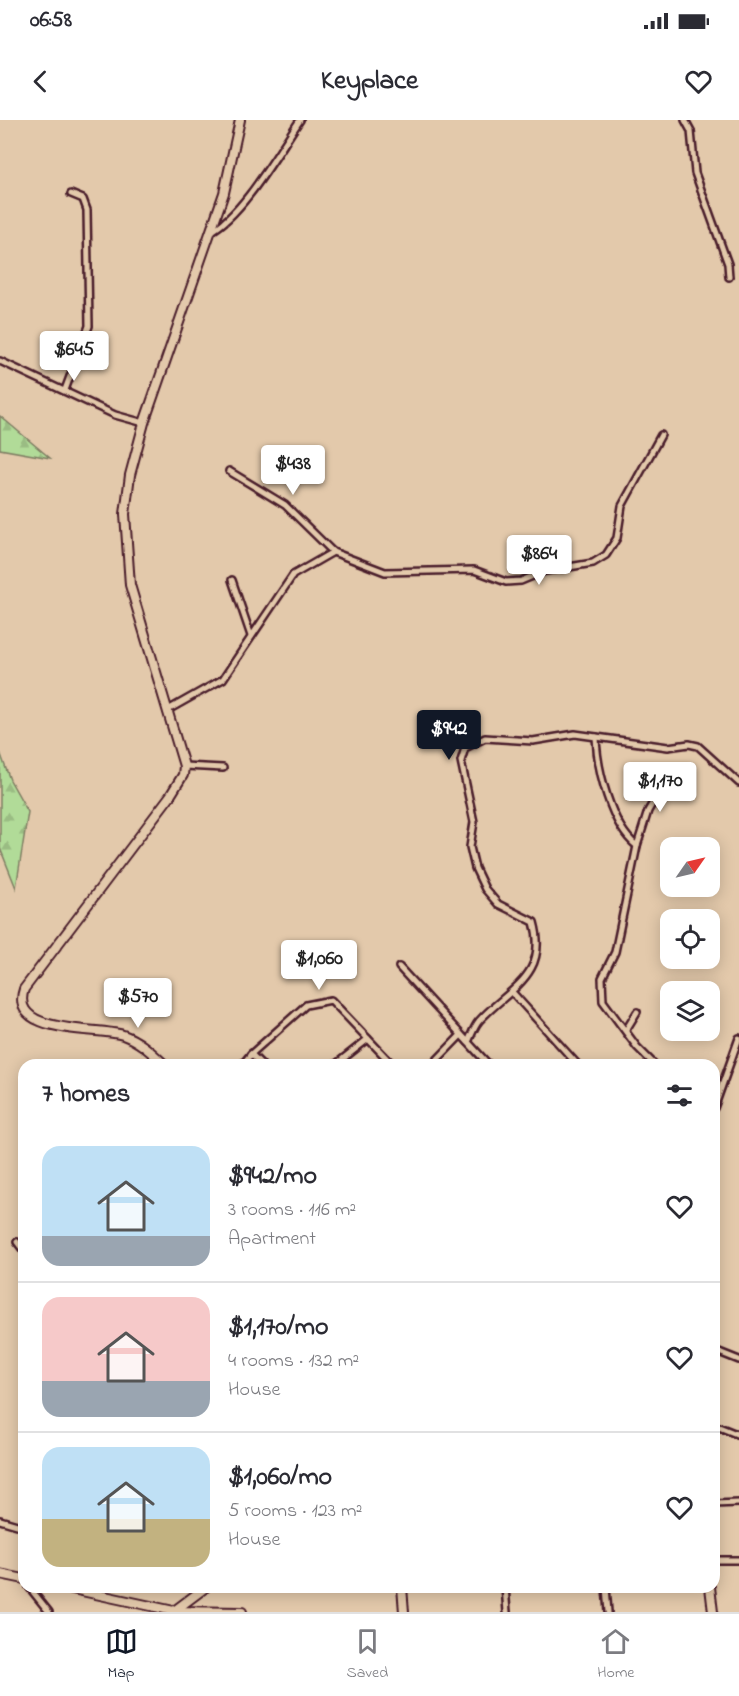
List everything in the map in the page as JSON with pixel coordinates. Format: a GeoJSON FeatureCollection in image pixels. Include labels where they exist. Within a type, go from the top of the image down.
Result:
{"type":"FeatureCollection","features":[{"type":"Feature","properties":{"kind":"street"},"geometry":{"type":"LineString","coordinates":[[158,1059],[144,1046],[122,1035],[50,1024],[30,1017],[22,1008],[21,998],[24,989],[170,796],[183,775],[184,766],[130,585],[126,555],[125,514],[130,475],[144,423],[224,193],[240,120]]}},
{"type":"Feature","properties":{"kind":"street"},"geometry":{"type":"LineString","coordinates":[[209,233],[222,226],[236,212],[300,120]]}},
{"type":"Feature","properties":{"kind":"street"},"geometry":{"type":"LineString","coordinates":[[685,120],[691,131],[695,173],[728,264],[729,277]]}},
{"type":"Feature","properties":{"kind":"street"},"geometry":{"type":"LineString","coordinates":[[65,390],[89,326],[87,210],[83,199],[71,194]]}},
{"type":"Feature","properties":{"kind":"street"},"geometry":{"type":"LineString","coordinates":[[0,361],[115,415],[144,423]]}},
{"type":"Feature","properties":{"kind":"street"},"geometry":{"type":"LineString","coordinates":[[229,471],[285,505],[333,552],[385,572],[474,570],[506,582],[521,581],[545,571],[593,563],[614,547],[622,507],[661,435]]}},
{"type":"Feature","properties":{"kind":"street"},"geometry":{"type":"LineString","coordinates":[[168,710],[223,679],[293,575],[333,552]]}},
{"type":"Feature","properties":{"kind":"street"},"geometry":{"type":"LineString","coordinates":[[232,580],[252,636]]}},
{"type":"Feature","properties":{"kind":"street"},"geometry":{"type":"LineString","coordinates":[[468,1042],[477,1023],[512,993],[531,972],[539,939],[534,922],[498,904],[485,890],[475,868],[470,847],[474,822],[461,761],[465,748],[485,738],[533,741],[575,734],[668,747],[689,744],[698,746],[739,783]]}},
{"type":"Feature","properties":{"kind":"street"},"geometry":{"type":"LineString","coordinates":[[596,737],[597,764],[602,783],[627,839],[636,846]]}},
{"type":"Feature","properties":{"kind":"street"},"geometry":{"type":"LineString","coordinates":[[184,766],[223,768]]}},
{"type":"Feature","properties":{"kind":"street"},"geometry":{"type":"LineString","coordinates":[[650,1059],[603,1001],[602,978],[615,952],[636,846],[648,811],[662,787],[679,775]]}},
{"type":"Feature","properties":{"kind":"street"},"geometry":{"type":"LineString","coordinates":[[399,967],[484,1059]]}},
{"type":"Feature","properties":{"kind":"street"},"geometry":{"type":"LineString","coordinates":[[512,993],[572,1059]]}},
{"type":"Feature","properties":{"kind":"street"},"geometry":{"type":"LineString","coordinates":[[247,1059],[306,1005],[331,1000],[387,1059]]}},
{"type":"Feature","properties":{"kind":"street"},"geometry":{"type":"LineString","coordinates":[[626,1030],[637,1012]]}},
{"type":"Feature","properties":{"kind":"street"},"geometry":{"type":"LineString","coordinates":[[438,1059],[460,1036]]}},
{"type":"Feature","properties":{"kind":"street"},"geometry":{"type":"LineString","coordinates":[[720,1091],[739,1038]]}},
{"type":"Feature","properties":{"kind":"street"},"geometry":{"type":"LineString","coordinates":[[343,1059],[368,1039]]}},
{"type":"Feature","properties":{"kind":"street"},"geometry":{"type":"LineString","coordinates":[[251,1054],[256,1059]]}},
{"type":"Feature","properties":{"kind":"street"},"geometry":{"type":"LineString","coordinates":[[720,1352],[739,1360]]}},
{"type":"Feature","properties":{"kind":"street"},"geometry":{"type":"LineString","coordinates":[[720,1427],[739,1435]]}},
{"type":"Feature","properties":{"kind":"street"},"geometry":{"type":"LineString","coordinates":[[720,1504],[739,1503]]}},
{"type":"Feature","properties":{"kind":"street"},"geometry":{"type":"LineString","coordinates":[[0,1520],[18,1525]]}},
{"type":"Feature","properties":{"kind":"street"},"geometry":{"type":"LineString","coordinates":[[720,1560],[739,1560]]}},
{"type":"Feature","properties":{"kind":"street"},"geometry":{"type":"LineString","coordinates":[[0,1574],[18,1578]]}},
{"type":"Feature","properties":{"kind":"street"},"geometry":{"type":"LineString","coordinates":[[34,1593],[48,1612]]}},
{"type":"Feature","properties":{"kind":"street"},"geometry":{"type":"LineString","coordinates":[[91,1593],[174,1611],[242,1612]]}},
{"type":"Feature","properties":{"kind":"street"},"geometry":{"type":"LineString","coordinates":[[174,1611],[198,1593]]}},
{"type":"Feature","properties":{"kind":"street"},"geometry":{"type":"LineString","coordinates":[[402,1593],[404,1612]]}},
{"type":"Feature","properties":{"kind":"street"},"geometry":{"type":"LineString","coordinates":[[505,1593],[507,1612]]}},
{"type":"Feature","properties":{"kind":"street"},"geometry":{"type":"LineString","coordinates":[[606,1593],[608,1612]]}},
{"type":"Feature","properties":{"kind":"street"},"geometry":{"type":"LineString","coordinates":[[711,1593],[713,1612]]}},
{"type":"Feature","properties":{"kind":"green space"},"geometry":{"type":"Polygon","coordinates":[[[0,416],[50,458],[0,449],[0,416]]]}},
{"type":"Feature","properties":{"kind":"green space"},"geometry":{"type":"Polygon","coordinates":[[[0,752],[10,780],[28,812],[16,888],[0,848],[0,752]]]}}]}
